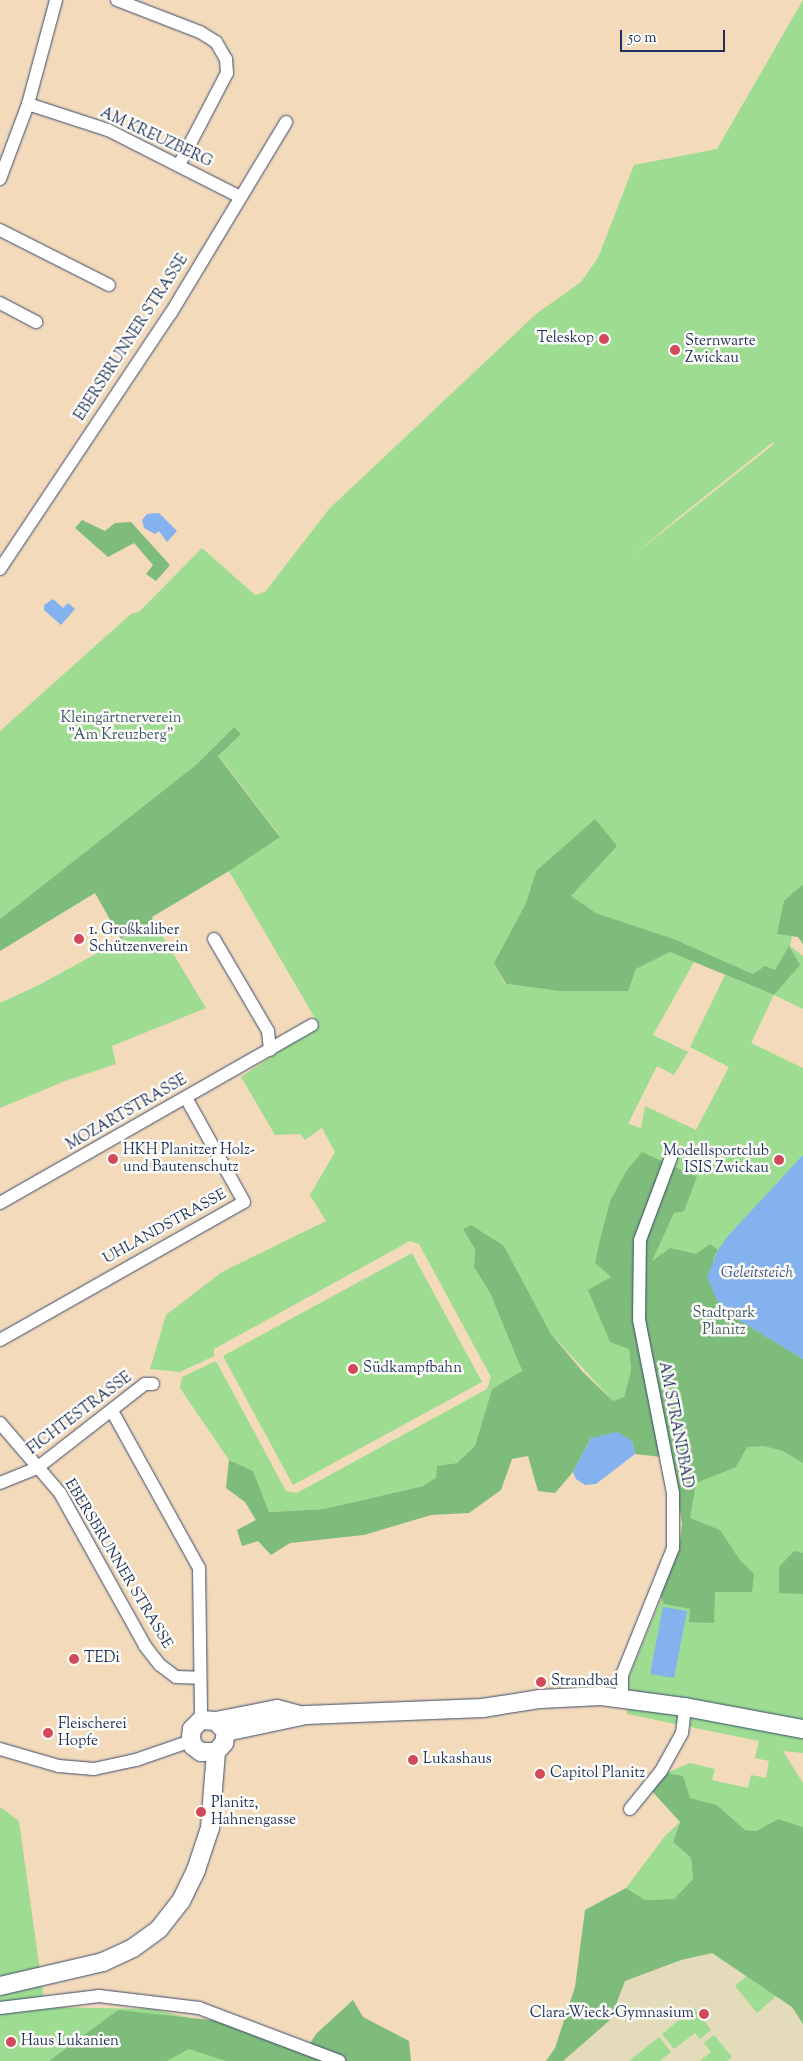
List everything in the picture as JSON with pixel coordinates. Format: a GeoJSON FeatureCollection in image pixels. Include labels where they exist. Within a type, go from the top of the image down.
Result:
{"type":"FeatureCollection","features":[{"type":"Feature","properties":{"kind":"main road"},"geometry":{"type":"LineString","coordinates":[[216,1752],[201,1752],[191,1741],[192,1729],[214,1724],[303,1715],[483,1708],[540,1699],[622,1698],[685,1707],[803,1729]]}},
{"type":"Feature","properties":{"kind":"main road"},"geometry":{"type":"LineString","coordinates":[[0,1986],[103,1962],[133,1948],[159,1929],[181,1901],[196,1870],[210,1828],[216,1752],[224,1743],[214,1724]]}},
{"type":"Feature","properties":{"kind":"street"},"geometry":{"type":"LineString","coordinates":[[0,179],[28,104],[56,0]]}},
{"type":"Feature","properties":{"kind":"street"},"geometry":{"type":"LineString","coordinates":[[117,0],[200,32],[216,42],[226,59],[227,73],[179,165]]}},
{"type":"Feature","properties":{"kind":"street","name":"AM KREUZBERG"},"geometry":{"type":"LineString","coordinates":[[28,104],[108,130],[240,197]]}},
{"type":"Feature","properties":{"kind":"street","name":"EBERSBRUNNER STRASSE"},"geometry":{"type":"LineString","coordinates":[[0,569],[171,313],[286,122]]}},
{"type":"Feature","properties":{"kind":"street"},"geometry":{"type":"LineString","coordinates":[[0,230],[109,284]]}},
{"type":"Feature","properties":{"kind":"street"},"geometry":{"type":"LineString","coordinates":[[0,303],[36,322]]}},
{"type":"Feature","properties":{"kind":"street"},"geometry":{"type":"LineString","coordinates":[[214,939],[268,1031],[270,1050]]}},
{"type":"Feature","properties":{"kind":"street","name":"MOZARTSTRASSE"},"geometry":{"type":"LineString","coordinates":[[0,1203],[312,1025]]}},
{"type":"Feature","properties":{"kind":"street","name":"UHLANDSTRASSE"},"geometry":{"type":"LineString","coordinates":[[0,1340],[244,1202],[186,1098]]}},
{"type":"Feature","properties":{"kind":"street","name":"AM STRANDBAD"},"geometry":{"type":"LineString","coordinates":[[622,1698],[622,1675],[673,1548],[673,1493],[639,1319],[640,1240],[672,1155]]}},
{"type":"Feature","properties":{"kind":"street","name":"FICHTESTRASSE"},"geometry":{"type":"LineString","coordinates":[[0,1483],[37,1468],[145,1384],[153,1384]]}},
{"type":"Feature","properties":{"kind":"street"},"geometry":{"type":"LineString","coordinates":[[112,1411],[199,1568],[200,1678],[214,1724]]}},
{"type":"Feature","properties":{"kind":"street","name":"EBERSBRUNNER STRASSE"},"geometry":{"type":"LineString","coordinates":[[0,1423],[60,1493],[145,1646],[160,1665],[176,1677],[200,1678]]}},
{"type":"Feature","properties":{"kind":"street"},"geometry":{"type":"LineString","coordinates":[[630,1809],[662,1771],[682,1733],[685,1707]]}},
{"type":"Feature","properties":{"kind":"street"},"geometry":{"type":"LineString","coordinates":[[0,1749],[59,1766],[94,1768],[136,1760],[191,1741]]}},
{"type":"Feature","properties":{"kind":"street"},"geometry":{"type":"LineString","coordinates":[[0,2008],[100,1996],[199,2008],[339,2061]]}},
{"type":"Feature","properties":{"kind":"shaded area","name":"Clara-Wieck-Gymnasium"},"geometry":{"type":"Polygon","coordinates":[[[712,1953],[792,2007],[803,2024],[803,2061],[563,2061],[610,2020],[625,1981],[681,1960],[712,1953]]]}},
{"type":"Feature","properties":{"kind":"green space"},"geometry":{"type":"Polygon","coordinates":[[[803,0],[803,885],[777,934],[792,936],[790,946],[803,956],[803,1009],[774,995],[751,1043],[803,1068],[803,1753],[783,1751],[803,1783],[803,1827],[778,1819],[756,1831],[745,1830],[717,1805],[690,1798],[666,1773],[690,1763],[715,1769],[712,1780],[748,1788],[751,1775],[766,1778],[769,1761],[755,1758],[759,1741],[627,1714],[629,1677],[681,1550],[684,1520],[666,1251],[651,1262],[674,1213],[610,1201],[595,1263],[611,1277],[629,1349],[631,1370],[624,1397],[614,1402],[551,1334],[504,1246],[464,1229],[475,1249],[474,1267],[490,1293],[522,1372],[492,1389],[475,1446],[457,1463],[438,1466],[437,1478],[423,1486],[324,1509],[269,1512],[253,1471],[229,1460],[180,1388],[182,1377],[216,1361],[286,1491],[297,1493],[487,1389],[491,1377],[419,1244],[410,1241],[214,1349],[214,1356],[180,1372],[150,1369],[166,1315],[222,1272],[326,1221],[310,1195],[335,1152],[322,1128],[305,1140],[300,1134],[275,1135],[241,1077],[319,1025],[229,871],[280,836],[218,755],[240,734],[234,727],[197,764],[0,919],[0,731],[131,614],[139,612],[202,548],[255,595],[265,592],[329,509],[536,314],[581,282],[598,258],[634,165],[717,149],[803,0]],[[773,442],[679,517],[631,557],[774,444],[773,442]],[[536,871],[526,903],[494,963],[505,984],[559,991],[628,991],[636,969],[670,952],[694,962],[653,1035],[688,1052],[674,1075],[657,1066],[628,1124],[641,1128],[645,1106],[696,1130],[729,1067],[690,1047],[725,975],[774,995],[799,965],[790,947],[775,971],[753,974],[674,939],[596,913],[571,896],[588,875],[536,871]]]}},
{"type":"Feature","properties":{"kind":"green space"},"geometry":{"type":"Polygon","coordinates":[[[82,520],[105,531],[115,523],[131,522],[170,565],[156,581],[146,574],[153,565],[134,543],[108,557],[75,528],[82,520]]]}},
{"type":"Feature","properties":{"kind":"green space"},"geometry":{"type":"Polygon","coordinates":[[[234,727],[241,734],[218,756],[280,837],[229,871],[152,917],[154,922],[121,939],[95,893],[0,951],[0,919],[197,764],[234,727]]]}},
{"type":"Feature","properties":{"kind":"green space"},"geometry":{"type":"Polygon","coordinates":[[[595,819],[617,846],[571,896],[596,913],[674,939],[753,974],[765,966],[775,970],[789,946],[800,965],[774,995],[670,952],[636,969],[628,991],[559,991],[506,984],[494,963],[526,903],[536,871],[595,819]]]}},
{"type":"Feature","properties":{"kind":"green space"},"geometry":{"type":"Polygon","coordinates":[[[802,885],[803,944],[798,937],[777,934],[784,901],[802,885]]]}},
{"type":"Feature","properties":{"kind":"green space"},"geometry":{"type":"Polygon","coordinates":[[[154,922],[206,1008],[112,1046],[116,1064],[65,1081],[0,1108],[0,1003],[39,985],[154,922]]]}},
{"type":"Feature","properties":{"kind":"green space","name":"Stadtpark Planitz"},"geometry":{"type":"Polygon","coordinates":[[[642,1152],[697,1177],[684,1211],[674,1213],[652,1261],[670,1248],[696,1254],[710,1244],[718,1250],[713,1259],[717,1300],[737,1319],[803,1359],[803,1463],[783,1451],[764,1446],[747,1447],[736,1467],[696,1483],[690,1518],[720,1530],[739,1559],[754,1574],[752,1592],[715,1592],[714,1623],[689,1622],[690,1609],[664,1604],[660,1595],[679,1549],[682,1524],[678,1497],[670,1458],[635,1454],[632,1441],[591,1438],[573,1472],[555,1493],[538,1491],[528,1456],[512,1459],[501,1490],[469,1513],[431,1515],[364,1535],[290,1543],[271,1555],[258,1541],[242,1546],[237,1530],[256,1520],[245,1502],[226,1488],[229,1460],[253,1471],[269,1512],[289,1511],[324,1509],[423,1486],[436,1478],[437,1466],[457,1463],[475,1446],[492,1389],[522,1371],[490,1293],[474,1267],[475,1249],[463,1229],[471,1225],[504,1246],[551,1334],[583,1372],[613,1401],[624,1397],[631,1370],[629,1349],[610,1342],[588,1290],[611,1277],[595,1263],[599,1244],[610,1201],[627,1170],[642,1152]]]}},
{"type":"Feature","properties":{"kind":"green space","name":"Südkampfbahn"},"geometry":{"type":"Polygon","coordinates":[[[412,1253],[482,1382],[293,1485],[223,1356],[412,1253]]]}},
{"type":"Feature","properties":{"kind":"green space"},"geometry":{"type":"Polygon","coordinates":[[[794,1551],[803,1553],[803,1594],[779,1593],[779,1567],[794,1551]]]}},
{"type":"Feature","properties":{"kind":"green space"},"geometry":{"type":"Polygon","coordinates":[[[666,1773],[683,1776],[690,1798],[717,1805],[745,1830],[756,1831],[778,1819],[803,1827],[803,2024],[792,2007],[712,1953],[681,1960],[625,1981],[610,2020],[563,2061],[546,2061],[555,2048],[575,1987],[585,1910],[626,1888],[645,1900],[674,1899],[693,1879],[691,1858],[673,1842],[680,1822],[651,1790],[666,1773]]]}},
{"type":"Feature","properties":{"kind":"green space"},"geometry":{"type":"Polygon","coordinates":[[[0,1807],[19,1821],[45,2007],[151,2009],[221,2025],[300,2061],[0,2061],[0,1807]]]}},
{"type":"Feature","properties":{"kind":"green space"},"geometry":{"type":"Polygon","coordinates":[[[680,1822],[673,1842],[691,1858],[693,1879],[674,1899],[645,1900],[626,1888],[665,1836],[680,1822]]]}},
{"type":"Feature","properties":{"kind":"green space"},"geometry":{"type":"Polygon","coordinates":[[[747,1976],[776,1996],[757,2013],[735,1986],[747,1976]]]}},
{"type":"Feature","properties":{"kind":"green space"},"geometry":{"type":"Polygon","coordinates":[[[353,2000],[363,2017],[409,2041],[411,2061],[226,2061],[189,2049],[167,2061],[49,2061],[118,2010],[229,2022],[305,2051],[316,2034],[353,2000]]]}},
{"type":"Feature","properties":{"kind":"green space"},"geometry":{"type":"Polygon","coordinates":[[[694,2008],[711,2030],[700,2039],[695,2033],[674,2049],[662,2034],[694,2008]]]}},
{"type":"Feature","properties":{"kind":"green space"},"geometry":{"type":"Polygon","coordinates":[[[714,2035],[732,2057],[727,2061],[700,2061],[711,2052],[704,2043],[714,2035]]]}},
{"type":"Feature","properties":{"kind":"green space"},"geometry":{"type":"Polygon","coordinates":[[[659,2037],[671,2052],[660,2061],[629,2061],[659,2037]]]}},
{"type":"Feature","properties":{"kind":"water"},"geometry":{"type":"Polygon","coordinates":[[[159,513],[177,531],[167,542],[159,531],[155,534],[144,528],[142,520],[147,514],[159,513]]]}},
{"type":"Feature","properties":{"kind":"water"},"geometry":{"type":"Polygon","coordinates":[[[53,599],[63,608],[68,603],[75,609],[61,625],[44,610],[44,605],[53,599]]]}},
{"type":"Feature","properties":{"kind":"water","name":"Geleitsteich"},"geometry":{"type":"Polygon","coordinates":[[[803,1155],[803,1359],[737,1319],[717,1300],[707,1277],[718,1250],[728,1236],[803,1155]]]}},
{"type":"Feature","properties":{"kind":"water"},"geometry":{"type":"Polygon","coordinates":[[[617,1432],[632,1441],[635,1454],[596,1484],[585,1485],[576,1479],[573,1472],[591,1438],[617,1432]]]}},
{"type":"Feature","properties":{"kind":"water"},"geometry":{"type":"Polygon","coordinates":[[[663,1607],[687,1611],[674,1678],[650,1674],[663,1607]]]}},
{"type":"Feature","properties":{"kind":"place","name":"Teleskop"},"geometry":{"type":"Point","coordinates":[604,339]}},
{"type":"Feature","properties":{"kind":"place","name":"Sternwarte Zwickau"},"geometry":{"type":"Point","coordinates":[675,350]}},
{"type":"Feature","properties":{"kind":"place","name":"1. Großkaliber Schützenverein"},"geometry":{"type":"Point","coordinates":[79,939]}},
{"type":"Feature","properties":{"kind":"place","name":"HKH Planitzer Holz- und Bautenschutz"},"geometry":{"type":"Point","coordinates":[113,1159]}},
{"type":"Feature","properties":{"kind":"place","name":"Modellsportclub ISIS Zwickau"},"geometry":{"type":"Point","coordinates":[779,1160]}},
{"type":"Feature","properties":{"kind":"place","name":"Südkampfbahn"},"geometry":{"type":"Point","coordinates":[353,1369]}},
{"type":"Feature","properties":{"kind":"place","name":"TEDi"},"geometry":{"type":"Point","coordinates":[74,1659]}},
{"type":"Feature","properties":{"kind":"place","name":"Strandbad"},"geometry":{"type":"Point","coordinates":[541,1682]}},
{"type":"Feature","properties":{"kind":"place","name":"Fleischerei Hopfe"},"geometry":{"type":"Point","coordinates":[48,1733]}},
{"type":"Feature","properties":{"kind":"place","name":"Lukashaus"},"geometry":{"type":"Point","coordinates":[413,1760]}},
{"type":"Feature","properties":{"kind":"place","name":"Capitol Planitz"},"geometry":{"type":"Point","coordinates":[540,1774]}},
{"type":"Feature","properties":{"kind":"place","name":"Planitz, Hahnengasse"},"geometry":{"type":"Point","coordinates":[201,1812]}},
{"type":"Feature","properties":{"kind":"place","name":"Clara-Wieck-Gymnasium"},"geometry":{"type":"Point","coordinates":[704,2014]}},
{"type":"Feature","properties":{"kind":"place","name":"Haus Lukanien"},"geometry":{"type":"Point","coordinates":[11,2042]}},
{"type":"Feature","properties":{"kind":"park label","name":"Kleingärtnerverein \"Am Kreuzberg\""},"geometry":{"type":"Point","coordinates":[121,726]}}]}
